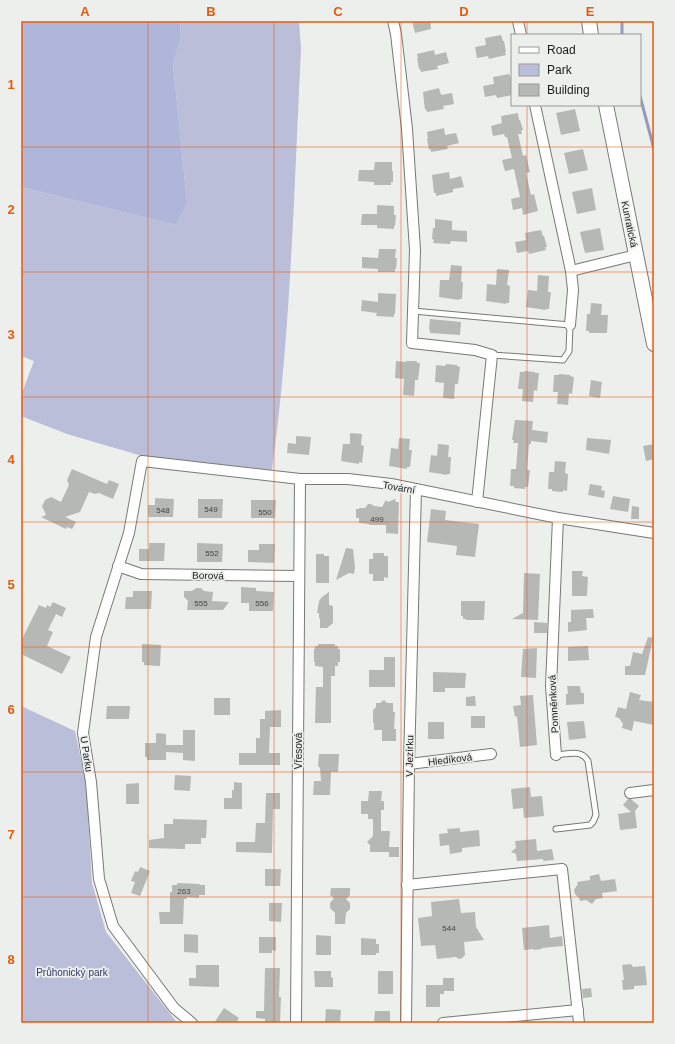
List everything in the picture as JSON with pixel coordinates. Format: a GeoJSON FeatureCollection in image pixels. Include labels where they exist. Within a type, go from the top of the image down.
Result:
{"type":"FeatureCollection","features":[{"type":"Feature","properties":{"kind":"street"},"geometry":{"type":"LineString","coordinates":[[393,21],[396,34],[406,129],[415,250],[412,343],[475,350],[492,355],[477,502]]}},
{"type":"Feature","properties":{"kind":"street"},"geometry":{"type":"LineString","coordinates":[[518,21],[521,34]]}},
{"type":"Feature","properties":{"kind":"street"},"geometry":{"type":"LineString","coordinates":[[589,21],[592,34]]}},
{"type":"Feature","properties":{"kind":"street"},"geometry":{"type":"LineString","coordinates":[[535,106],[571,271],[573,290],[570,325]]}},
{"type":"Feature","properties":{"kind":"street","name":"Kunratická"},"geometry":{"type":"LineString","coordinates":[[606,106],[654,344]]}},
{"type":"Feature","properties":{"kind":"street"},"geometry":{"type":"LineString","coordinates":[[571,271],[636,255]]}},
{"type":"Feature","properties":{"kind":"street","name":"Tovární"},"geometry":{"type":"LineString","coordinates":[[142,461],[300,479],[348,480],[392,484],[558,518],[654,533]]}},
{"type":"Feature","properties":{"kind":"street","name":"U Parku"},"geometry":{"type":"LineString","coordinates":[[142,461],[128,533],[96,637],[83,733],[91,782],[99,879],[113,926],[174,1008],[192,1023]]}},
{"type":"Feature","properties":{"kind":"street","name":"Vřesová"},"geometry":{"type":"LineString","coordinates":[[296,1023],[300,479]]}},
{"type":"Feature","properties":{"kind":"street","name":"V Jezírku"},"geometry":{"type":"LineString","coordinates":[[406,1023],[409,764],[416,489]]}},
{"type":"Feature","properties":{"kind":"street","name":"Pomněnková"},"geometry":{"type":"LineString","coordinates":[[556,755],[551,686],[558,518]]}},
{"type":"Feature","properties":{"kind":"street","name":"Borová"},"geometry":{"type":"LineString","coordinates":[[118,566],[141,574],[299,576]]}},
{"type":"Feature","properties":{"kind":"street","name":"Hledíková"},"geometry":{"type":"LineString","coordinates":[[409,764],[491,754]]}},
{"type":"Feature","properties":{"kind":"street"},"geometry":{"type":"LineString","coordinates":[[630,793],[654,790]]}},
{"type":"Feature","properties":{"kind":"street"},"geometry":{"type":"LineString","coordinates":[[407,885],[562,869],[579,1023]]}},
{"type":"Feature","properties":{"kind":"street"},"geometry":{"type":"LineString","coordinates":[[443,1023],[578,1010]]}},
{"type":"Feature","properties":{"kind":"lane"},"geometry":{"type":"LineString","coordinates":[[413,310],[570,325],[569,351],[563,360],[492,355]]}},
{"type":"Feature","properties":{"kind":"lane","name":"Pomněnková"},"geometry":{"type":"LineString","coordinates":[[556,755],[581,753],[585,756],[588,761],[596,815],[590,825],[556,829]]}},
{"type":"Feature","properties":{"kind":"green space"},"geometry":{"type":"Polygon","coordinates":[[[180,21],[299,21],[301,49],[288,313],[284,365],[272,470],[142,456],[67,434],[21,416],[21,395],[34,361],[21,356],[21,187],[176,225],[187,203],[173,63],[181,39],[180,21]]]}},
{"type":"Feature","properties":{"kind":"green space","name":"Průhonický park"},"geometry":{"type":"Polygon","coordinates":[[[21,706],[75,731],[86,783],[92,883],[106,932],[179,1023],[21,1023],[21,706]]]}},
{"type":"Feature","properties":{"kind":"shaded area"},"geometry":{"type":"Polygon","coordinates":[[[21,21],[180,21],[181,39],[173,63],[187,203],[176,225],[21,187],[21,21]]]}},
{"type":"Feature","properties":{"kind":"building"},"geometry":{"type":"Polygon","coordinates":[[[412,21],[430,21],[431,29],[415,33],[412,21]]]}},
{"type":"Feature","properties":{"kind":"building"},"geometry":{"type":"Polygon","coordinates":[[[501,35],[504,41],[506,55],[489,59],[488,56],[477,58],[475,47],[486,45],[485,38],[501,35]]]}},
{"type":"Feature","properties":{"kind":"building"},"geometry":{"type":"Polygon","coordinates":[[[434,50],[435,55],[446,52],[449,63],[437,66],[438,69],[421,72],[419,69],[417,54],[434,50]]]}},
{"type":"Feature","properties":{"kind":"building"},"geometry":{"type":"Polygon","coordinates":[[[509,74],[511,78],[511,95],[497,98],[496,95],[485,97],[483,86],[494,84],[493,77],[509,74]]]}},
{"type":"Feature","properties":{"kind":"building"},"geometry":{"type":"Polygon","coordinates":[[[439,88],[441,95],[452,93],[454,104],[443,106],[444,109],[427,112],[426,109],[425,110],[423,92],[439,88]]]}},
{"type":"Feature","properties":{"kind":"building"},"geometry":{"type":"Polygon","coordinates":[[[575,109],[580,131],[561,135],[556,113],[575,109]]]}},
{"type":"Feature","properties":{"kind":"building"},"geometry":{"type":"Polygon","coordinates":[[[518,113],[523,130],[521,131],[522,134],[518,134],[523,156],[526,155],[530,172],[526,173],[531,195],[534,194],[538,211],[523,215],[522,208],[513,210],[511,199],[520,197],[514,169],[505,171],[502,160],[512,158],[507,137],[505,137],[504,134],[493,136],[491,126],[502,123],[501,116],[518,113]]]}},
{"type":"Feature","properties":{"kind":"building"},"geometry":{"type":"Polygon","coordinates":[[[444,128],[445,135],[456,133],[459,143],[447,146],[448,149],[431,152],[431,149],[429,150],[427,132],[444,128]]]}},
{"type":"Feature","properties":{"kind":"building"},"geometry":{"type":"Polygon","coordinates":[[[583,149],[588,170],[569,174],[564,153],[583,149]]]}},
{"type":"Feature","properties":{"kind":"building"},"geometry":{"type":"Polygon","coordinates":[[[375,162],[392,162],[393,182],[391,182],[391,185],[374,185],[374,182],[358,181],[359,170],[374,170],[375,162]]]}},
{"type":"Feature","properties":{"kind":"building"},"geometry":{"type":"Polygon","coordinates":[[[449,172],[450,179],[461,176],[464,187],[453,189],[453,192],[436,196],[436,193],[434,193],[432,175],[449,172]]]}},
{"type":"Feature","properties":{"kind":"building"},"geometry":{"type":"Polygon","coordinates":[[[592,188],[596,210],[577,214],[572,192],[592,188]]]}},
{"type":"Feature","properties":{"kind":"building"},"geometry":{"type":"Polygon","coordinates":[[[377,205],[394,206],[394,215],[396,215],[394,229],[377,228],[377,225],[361,225],[362,214],[377,214],[377,205]]]}},
{"type":"Feature","properties":{"kind":"building"},"geometry":{"type":"Polygon","coordinates":[[[435,219],[452,221],[452,230],[467,231],[467,242],[451,241],[450,244],[433,243],[434,240],[432,239],[433,228],[435,228],[435,219]]]}},
{"type":"Feature","properties":{"kind":"building"},"geometry":{"type":"Polygon","coordinates":[[[600,228],[604,250],[585,253],[580,232],[600,228]]]}},
{"type":"Feature","properties":{"kind":"building"},"geometry":{"type":"Polygon","coordinates":[[[541,230],[547,247],[545,247],[546,250],[529,254],[528,251],[517,253],[515,242],[526,240],[525,233],[541,230]]]}},
{"type":"Feature","properties":{"kind":"building"},"geometry":{"type":"Polygon","coordinates":[[[379,249],[396,249],[395,258],[397,258],[395,272],[378,272],[378,269],[362,268],[362,257],[378,258],[379,249]]]}},
{"type":"Feature","properties":{"kind":"building"},"geometry":{"type":"Polygon","coordinates":[[[451,265],[462,266],[462,299],[459,300],[439,297],[440,280],[449,280],[451,265]]]}},
{"type":"Feature","properties":{"kind":"building"},"geometry":{"type":"Polygon","coordinates":[[[497,269],[509,270],[507,285],[510,286],[509,303],[506,304],[486,301],[487,284],[496,285],[497,269]]]}},
{"type":"Feature","properties":{"kind":"building"},"geometry":{"type":"Polygon","coordinates":[[[538,275],[549,276],[548,292],[551,292],[549,309],[546,310],[526,307],[528,290],[537,291],[538,275]]]}},
{"type":"Feature","properties":{"kind":"building"},"geometry":{"type":"Polygon","coordinates":[[[378,293],[396,294],[394,317],[376,316],[377,313],[361,311],[362,300],[378,302],[378,293]]]}},
{"type":"Feature","properties":{"kind":"building"},"geometry":{"type":"Polygon","coordinates":[[[591,303],[602,304],[601,315],[608,315],[607,333],[589,333],[589,331],[586,331],[587,314],[590,314],[591,303]]]}},
{"type":"Feature","properties":{"kind":"building"},"geometry":{"type":"Polygon","coordinates":[[[430,319],[461,322],[460,335],[430,333],[430,319]]]}},
{"type":"Feature","properties":{"kind":"building"},"geometry":{"type":"Polygon","coordinates":[[[396,361],[417,361],[417,363],[420,363],[418,380],[415,380],[414,396],[403,395],[404,379],[395,378],[396,361]]]}},
{"type":"Feature","properties":{"kind":"building"},"geometry":{"type":"Polygon","coordinates":[[[446,364],[457,365],[460,367],[458,384],[455,384],[454,399],[443,398],[444,383],[435,382],[436,365],[445,366],[446,364]]]}},
{"type":"Feature","properties":{"kind":"building"},"geometry":{"type":"Polygon","coordinates":[[[524,371],[539,373],[537,391],[534,390],[533,402],[522,401],[523,389],[518,389],[520,372],[524,371]]]}},
{"type":"Feature","properties":{"kind":"building"},"geometry":{"type":"Polygon","coordinates":[[[559,374],[574,377],[572,394],[569,393],[568,405],[557,404],[558,392],[553,392],[554,375],[559,374]]]}},
{"type":"Feature","properties":{"kind":"building"},"geometry":{"type":"Polygon","coordinates":[[[591,380],[602,382],[600,398],[589,396],[591,380]]]}},
{"type":"Feature","properties":{"kind":"building"},"geometry":{"type":"Polygon","coordinates":[[[515,420],[533,421],[532,430],[548,432],[547,443],[531,441],[531,444],[529,444],[527,470],[530,470],[528,487],[525,487],[525,489],[510,486],[511,469],[516,469],[518,443],[513,443],[514,440],[512,440],[515,420]]]}},
{"type":"Feature","properties":{"kind":"building"},"geometry":{"type":"Polygon","coordinates":[[[350,433],[362,434],[361,445],[364,446],[362,463],[359,462],[359,464],[341,461],[343,444],[350,444],[350,433]]]}},
{"type":"Feature","properties":{"kind":"building"},"geometry":{"type":"Polygon","coordinates":[[[296,436],[311,437],[309,455],[287,453],[288,443],[296,444],[296,436]]]}},
{"type":"Feature","properties":{"kind":"building"},"geometry":{"type":"Polygon","coordinates":[[[399,438],[410,439],[409,450],[412,450],[410,467],[407,467],[407,469],[389,466],[391,448],[398,449],[399,438]]]}},
{"type":"Feature","properties":{"kind":"building"},"geometry":{"type":"Polygon","coordinates":[[[587,438],[611,440],[609,454],[586,450],[587,438]]]}},
{"type":"Feature","properties":{"kind":"building"},"geometry":{"type":"Polygon","coordinates":[[[438,444],[449,445],[448,457],[451,457],[450,474],[447,475],[429,472],[431,455],[437,456],[438,444]]]}},
{"type":"Feature","properties":{"kind":"building"},"geometry":{"type":"Polygon","coordinates":[[[654,444],[654,459],[646,461],[643,446],[654,444]]]}},
{"type":"Feature","properties":{"kind":"building"},"geometry":{"type":"Polygon","coordinates":[[[555,461],[566,462],[565,473],[568,474],[567,491],[552,491],[552,489],[548,489],[549,472],[554,472],[555,461]]]}},
{"type":"Feature","properties":{"kind":"building"},"geometry":{"type":"Polygon","coordinates":[[[72,469],[107,484],[109,480],[119,484],[113,499],[99,493],[95,494],[89,492],[80,512],[65,517],[76,522],[72,529],[67,527],[66,529],[41,517],[46,515],[42,506],[45,500],[51,497],[61,502],[69,485],[67,480],[72,469]]]}},
{"type":"Feature","properties":{"kind":"building"},"geometry":{"type":"Polygon","coordinates":[[[590,484],[602,486],[601,490],[605,491],[604,498],[588,495],[590,484]]]}},
{"type":"Feature","properties":{"kind":"building"},"geometry":{"type":"Polygon","coordinates":[[[613,496],[630,499],[628,512],[610,509],[613,496]]]}},
{"type":"Feature","properties":{"kind":"building"},"geometry":{"type":"Polygon","coordinates":[[[155,498],[174,499],[173,517],[148,517],[148,505],[155,505],[155,498]]]}},
{"type":"Feature","properties":{"kind":"building"},"geometry":{"type":"Polygon","coordinates":[[[198,499],[223,499],[222,518],[198,518],[198,499]]]}},
{"type":"Feature","properties":{"kind":"building"},"geometry":{"type":"Polygon","coordinates":[[[395,499],[396,502],[399,502],[398,534],[386,533],[386,525],[369,525],[359,523],[359,518],[356,518],[356,509],[365,508],[368,504],[382,507],[386,500],[388,502],[395,499]]]}},
{"type":"Feature","properties":{"kind":"building"},"geometry":{"type":"Polygon","coordinates":[[[251,500],[276,500],[275,518],[251,518],[251,500]]]}},
{"type":"Feature","properties":{"kind":"building"},"geometry":{"type":"Polygon","coordinates":[[[632,506],[639,507],[639,519],[631,519],[632,506]]]}},
{"type":"Feature","properties":{"kind":"building"},"geometry":{"type":"Polygon","coordinates":[[[431,509],[446,511],[445,520],[479,524],[475,557],[456,555],[457,546],[427,542],[431,509]]]}},
{"type":"Feature","properties":{"kind":"building"},"geometry":{"type":"Polygon","coordinates":[[[149,543],[165,543],[164,561],[139,561],[139,549],[149,549],[149,543]]]}},
{"type":"Feature","properties":{"kind":"building"},"geometry":{"type":"Polygon","coordinates":[[[197,543],[223,544],[222,562],[197,562],[197,543]]]}},
{"type":"Feature","properties":{"kind":"building"},"geometry":{"type":"Polygon","coordinates":[[[259,544],[275,544],[274,563],[248,562],[248,550],[259,550],[259,544]]]}},
{"type":"Feature","properties":{"kind":"building"},"geometry":{"type":"Polygon","coordinates":[[[346,548],[353,549],[355,567],[354,574],[349,573],[336,580],[346,548]]]}},
{"type":"Feature","properties":{"kind":"building"},"geometry":{"type":"Polygon","coordinates":[[[373,553],[384,553],[384,556],[388,556],[388,578],[384,577],[384,581],[373,581],[373,574],[369,574],[369,559],[373,559],[373,553]]]}},
{"type":"Feature","properties":{"kind":"building"},"geometry":{"type":"Polygon","coordinates":[[[316,554],[324,554],[324,556],[329,556],[329,583],[316,583],[316,554]]]}},
{"type":"Feature","properties":{"kind":"building"},"geometry":{"type":"Polygon","coordinates":[[[572,571],[583,571],[582,576],[588,577],[587,596],[572,596],[572,571]]]}},
{"type":"Feature","properties":{"kind":"building"},"geometry":{"type":"Polygon","coordinates":[[[524,573],[540,574],[538,620],[512,619],[523,613],[524,573]]]}},
{"type":"Feature","properties":{"kind":"building"},"geometry":{"type":"Polygon","coordinates":[[[241,587],[256,588],[256,591],[274,592],[273,611],[249,611],[249,603],[241,603],[241,587]]]}},
{"type":"Feature","properties":{"kind":"building"},"geometry":{"type":"Polygon","coordinates":[[[196,588],[213,592],[212,601],[229,602],[223,610],[187,610],[188,601],[184,597],[184,591],[192,591],[196,588]]]}},
{"type":"Feature","properties":{"kind":"building"},"geometry":{"type":"Polygon","coordinates":[[[133,591],[152,591],[151,609],[125,609],[126,597],[133,597],[133,591]]]}},
{"type":"Feature","properties":{"kind":"building"},"geometry":{"type":"Polygon","coordinates":[[[329,592],[329,605],[333,606],[333,623],[327,628],[320,628],[319,613],[317,613],[319,601],[329,592]]]}},
{"type":"Feature","properties":{"kind":"building"},"geometry":{"type":"Polygon","coordinates":[[[461,601],[485,601],[484,620],[463,619],[463,616],[461,616],[461,601]]]}},
{"type":"Feature","properties":{"kind":"building"},"geometry":{"type":"Polygon","coordinates":[[[53,602],[66,608],[62,617],[56,614],[48,630],[53,632],[47,646],[71,657],[62,674],[21,654],[21,641],[39,605],[46,608],[47,605],[50,607],[53,602]]]}},
{"type":"Feature","properties":{"kind":"building"},"geometry":{"type":"Polygon","coordinates":[[[593,609],[594,618],[586,618],[587,630],[568,632],[568,622],[571,622],[571,610],[593,609]]]}},
{"type":"Feature","properties":{"kind":"building"},"geometry":{"type":"Polygon","coordinates":[[[534,622],[547,623],[547,633],[534,633],[534,622]]]}},
{"type":"Feature","properties":{"kind":"building"},"geometry":{"type":"Polygon","coordinates":[[[648,637],[653,638],[645,675],[625,675],[625,666],[630,666],[633,652],[642,654],[648,637]]]}},
{"type":"Feature","properties":{"kind":"building"},"geometry":{"type":"Polygon","coordinates":[[[142,644],[161,645],[160,666],[144,665],[144,662],[142,662],[142,644]]]}},
{"type":"Feature","properties":{"kind":"building"},"geometry":{"type":"Polygon","coordinates":[[[318,644],[335,644],[335,646],[338,646],[338,649],[340,649],[340,662],[338,662],[338,666],[335,666],[335,676],[331,676],[331,723],[315,723],[316,687],[323,687],[323,667],[315,666],[314,662],[314,649],[315,646],[318,646],[318,644]]]}},
{"type":"Feature","properties":{"kind":"building"},"geometry":{"type":"Polygon","coordinates":[[[588,646],[589,660],[568,661],[568,647],[588,646]]]}},
{"type":"Feature","properties":{"kind":"building"},"geometry":{"type":"Polygon","coordinates":[[[537,648],[536,678],[521,677],[523,649],[537,648]]]}},
{"type":"Feature","properties":{"kind":"building"},"geometry":{"type":"Polygon","coordinates":[[[384,657],[395,657],[395,687],[369,687],[369,670],[384,670],[384,657]]]}},
{"type":"Feature","properties":{"kind":"building"},"geometry":{"type":"Polygon","coordinates":[[[433,672],[466,673],[465,688],[445,688],[445,692],[433,692],[433,672]]]}},
{"type":"Feature","properties":{"kind":"building"},"geometry":{"type":"Polygon","coordinates":[[[567,686],[580,686],[581,693],[584,693],[584,704],[566,705],[566,694],[568,694],[567,686]]]}},
{"type":"Feature","properties":{"kind":"building"},"geometry":{"type":"Polygon","coordinates":[[[630,692],[641,695],[639,700],[654,702],[654,725],[634,721],[632,731],[622,728],[623,724],[619,718],[615,717],[618,707],[626,709],[630,692]]]}},
{"type":"Feature","properties":{"kind":"building"},"geometry":{"type":"Polygon","coordinates":[[[533,695],[537,745],[520,747],[517,716],[515,717],[513,706],[521,705],[520,696],[533,695]]]}},
{"type":"Feature","properties":{"kind":"building"},"geometry":{"type":"Polygon","coordinates":[[[475,696],[476,706],[466,706],[466,697],[475,696]]]}},
{"type":"Feature","properties":{"kind":"building"},"geometry":{"type":"Polygon","coordinates":[[[214,698],[230,698],[230,715],[214,715],[214,698]]]}},
{"type":"Feature","properties":{"kind":"building"},"geometry":{"type":"Polygon","coordinates":[[[384,700],[387,703],[393,703],[393,712],[395,712],[394,729],[396,729],[396,741],[382,741],[382,730],[374,730],[373,710],[376,707],[376,703],[380,703],[384,700]]]}},
{"type":"Feature","properties":{"kind":"building"},"geometry":{"type":"Polygon","coordinates":[[[107,706],[130,706],[129,719],[106,719],[107,706]]]}},
{"type":"Feature","properties":{"kind":"building"},"geometry":{"type":"Polygon","coordinates":[[[281,710],[281,727],[270,727],[269,753],[280,753],[280,765],[239,765],[239,753],[256,753],[256,738],[260,738],[260,719],[265,719],[265,711],[281,710]]]}},
{"type":"Feature","properties":{"kind":"building"},"geometry":{"type":"Polygon","coordinates":[[[471,716],[485,716],[485,728],[471,728],[471,716]]]}},
{"type":"Feature","properties":{"kind":"building"},"geometry":{"type":"Polygon","coordinates":[[[584,721],[586,738],[569,740],[567,722],[584,721]]]}},
{"type":"Feature","properties":{"kind":"building"},"geometry":{"type":"Polygon","coordinates":[[[428,722],[444,722],[444,739],[428,739],[428,722]]]}},
{"type":"Feature","properties":{"kind":"building"},"geometry":{"type":"Polygon","coordinates":[[[183,730],[195,730],[195,761],[183,760],[183,753],[166,752],[166,760],[147,760],[147,757],[145,757],[145,743],[156,743],[156,733],[166,734],[166,745],[183,745],[183,730]]]}},
{"type":"Feature","properties":{"kind":"building"},"geometry":{"type":"Polygon","coordinates":[[[319,754],[339,754],[338,772],[331,772],[330,795],[313,795],[314,781],[321,781],[320,768],[318,766],[319,754]]]}},
{"type":"Feature","properties":{"kind":"building"},"geometry":{"type":"Polygon","coordinates":[[[175,775],[191,776],[190,791],[174,790],[175,775]]]}},
{"type":"Feature","properties":{"kind":"building"},"geometry":{"type":"Polygon","coordinates":[[[234,782],[242,783],[242,809],[224,809],[224,798],[232,798],[234,782]]]}},
{"type":"Feature","properties":{"kind":"building"},"geometry":{"type":"Polygon","coordinates":[[[139,783],[139,804],[126,804],[126,784],[139,783]]]}},
{"type":"Feature","properties":{"kind":"building"},"geometry":{"type":"Polygon","coordinates":[[[530,787],[531,797],[542,796],[544,816],[524,818],[523,808],[513,809],[511,789],[530,787]]]}},
{"type":"Feature","properties":{"kind":"building"},"geometry":{"type":"Polygon","coordinates":[[[369,791],[382,791],[381,801],[384,801],[384,810],[381,810],[381,831],[390,831],[389,847],[399,847],[399,857],[389,857],[389,852],[370,852],[370,845],[367,842],[373,836],[373,819],[368,819],[368,814],[361,814],[361,801],[368,801],[369,791]]]}},
{"type":"Feature","properties":{"kind":"building"},"geometry":{"type":"Polygon","coordinates":[[[266,793],[280,793],[280,809],[273,809],[272,853],[236,852],[236,842],[255,842],[256,823],[265,823],[266,793]]]}},
{"type":"Feature","properties":{"kind":"building"},"geometry":{"type":"Polygon","coordinates":[[[628,799],[631,799],[639,806],[635,811],[637,828],[620,830],[618,814],[631,812],[623,805],[628,799]]]}},
{"type":"Feature","properties":{"kind":"building"},"geometry":{"type":"Polygon","coordinates":[[[173,819],[207,820],[206,838],[201,838],[201,844],[185,844],[185,849],[149,848],[149,840],[164,838],[164,824],[173,824],[173,819]]]}},
{"type":"Feature","properties":{"kind":"building"},"geometry":{"type":"Polygon","coordinates":[[[460,828],[460,832],[479,830],[480,846],[462,848],[462,852],[450,854],[449,845],[440,846],[439,834],[448,833],[447,829],[460,828]]]}},
{"type":"Feature","properties":{"kind":"building"},"geometry":{"type":"Polygon","coordinates":[[[536,839],[537,851],[552,849],[554,860],[543,861],[543,859],[517,861],[516,854],[511,852],[516,848],[515,841],[536,839]]]}},
{"type":"Feature","properties":{"kind":"building"},"geometry":{"type":"Polygon","coordinates":[[[140,867],[150,871],[140,896],[131,893],[135,882],[131,881],[135,871],[138,872],[140,867]]]}},
{"type":"Feature","properties":{"kind":"building"},"geometry":{"type":"Polygon","coordinates":[[[265,869],[281,869],[280,886],[265,886],[265,869]]]}},
{"type":"Feature","properties":{"kind":"building"},"geometry":{"type":"Polygon","coordinates":[[[599,874],[601,881],[615,879],[617,891],[602,893],[603,898],[596,899],[592,904],[586,900],[580,901],[574,890],[578,884],[577,882],[590,880],[590,876],[599,874]]]}},
{"type":"Feature","properties":{"kind":"building"},"geometry":{"type":"Polygon","coordinates":[[[177,883],[205,885],[205,895],[199,895],[199,898],[187,897],[184,899],[183,924],[160,924],[159,912],[170,912],[170,892],[172,892],[172,885],[177,885],[177,883]]]}},
{"type":"Feature","properties":{"kind":"building"},"geometry":{"type":"Polygon","coordinates":[[[331,888],[350,888],[350,895],[346,899],[350,903],[350,909],[346,913],[345,924],[335,924],[335,913],[330,908],[330,903],[334,898],[330,895],[331,888]]]}},
{"type":"Feature","properties":{"kind":"building"},"geometry":{"type":"Polygon","coordinates":[[[459,899],[461,913],[475,912],[476,927],[484,940],[464,942],[465,955],[462,958],[459,959],[456,957],[437,959],[435,945],[421,946],[418,918],[432,916],[431,902],[459,899]]]}},
{"type":"Feature","properties":{"kind":"building"},"geometry":{"type":"Polygon","coordinates":[[[269,903],[282,903],[281,922],[269,921],[269,903]]]}},
{"type":"Feature","properties":{"kind":"building"},"geometry":{"type":"Polygon","coordinates":[[[549,925],[550,938],[562,936],[563,946],[524,950],[522,928],[549,925]]]}},
{"type":"Feature","properties":{"kind":"building"},"geometry":{"type":"Polygon","coordinates":[[[184,934],[198,935],[198,953],[184,952],[184,934]]]}},
{"type":"Feature","properties":{"kind":"building"},"geometry":{"type":"Polygon","coordinates":[[[316,935],[331,936],[331,955],[316,955],[316,935]]]}},
{"type":"Feature","properties":{"kind":"building"},"geometry":{"type":"Polygon","coordinates":[[[259,937],[276,937],[276,951],[272,950],[272,953],[259,953],[259,937]]]}},
{"type":"Feature","properties":{"kind":"building"},"geometry":{"type":"Polygon","coordinates":[[[361,938],[376,939],[376,944],[379,944],[379,953],[376,953],[376,955],[361,955],[361,938]]]}},
{"type":"Feature","properties":{"kind":"building"},"geometry":{"type":"Polygon","coordinates":[[[631,964],[633,967],[645,966],[647,985],[634,986],[634,989],[623,990],[622,980],[624,980],[622,965],[631,964]]]}},
{"type":"Feature","properties":{"kind":"building"},"geometry":{"type":"Polygon","coordinates":[[[196,965],[219,965],[219,987],[189,986],[189,978],[196,978],[196,965]]]}},
{"type":"Feature","properties":{"kind":"building"},"geometry":{"type":"Polygon","coordinates":[[[265,968],[280,968],[280,1023],[265,1023],[265,1019],[256,1018],[256,1011],[264,1011],[265,968]]]}},
{"type":"Feature","properties":{"kind":"building"},"geometry":{"type":"Polygon","coordinates":[[[314,971],[331,971],[333,987],[315,987],[314,971]]]}},
{"type":"Feature","properties":{"kind":"building"},"geometry":{"type":"Polygon","coordinates":[[[378,971],[393,971],[393,994],[378,994],[378,971]]]}},
{"type":"Feature","properties":{"kind":"building"},"geometry":{"type":"Polygon","coordinates":[[[443,978],[454,978],[454,991],[444,991],[444,994],[440,994],[440,1007],[426,1007],[426,985],[443,985],[443,978]]]}},
{"type":"Feature","properties":{"kind":"building"},"geometry":{"type":"Polygon","coordinates":[[[591,988],[592,997],[583,998],[582,989],[591,988]]]}},
{"type":"Feature","properties":{"kind":"building"},"geometry":{"type":"Polygon","coordinates":[[[224,1008],[239,1018],[236,1023],[214,1023],[224,1008]]]}},
{"type":"Feature","properties":{"kind":"building"},"geometry":{"type":"Polygon","coordinates":[[[326,1009],[341,1010],[340,1023],[325,1023],[326,1009]]]}},
{"type":"Feature","properties":{"kind":"building"},"geometry":{"type":"Polygon","coordinates":[[[375,1011],[390,1011],[390,1023],[374,1023],[375,1011]]]}},
{"type":"Feature","properties":{"kind":"waterway"},"geometry":{"type":"LineString","coordinates":[[622,21],[622,34]]}},
{"type":"Feature","properties":{"kind":"waterway"},"geometry":{"type":"LineString","coordinates":[[641,100],[654,149]]}}]}
